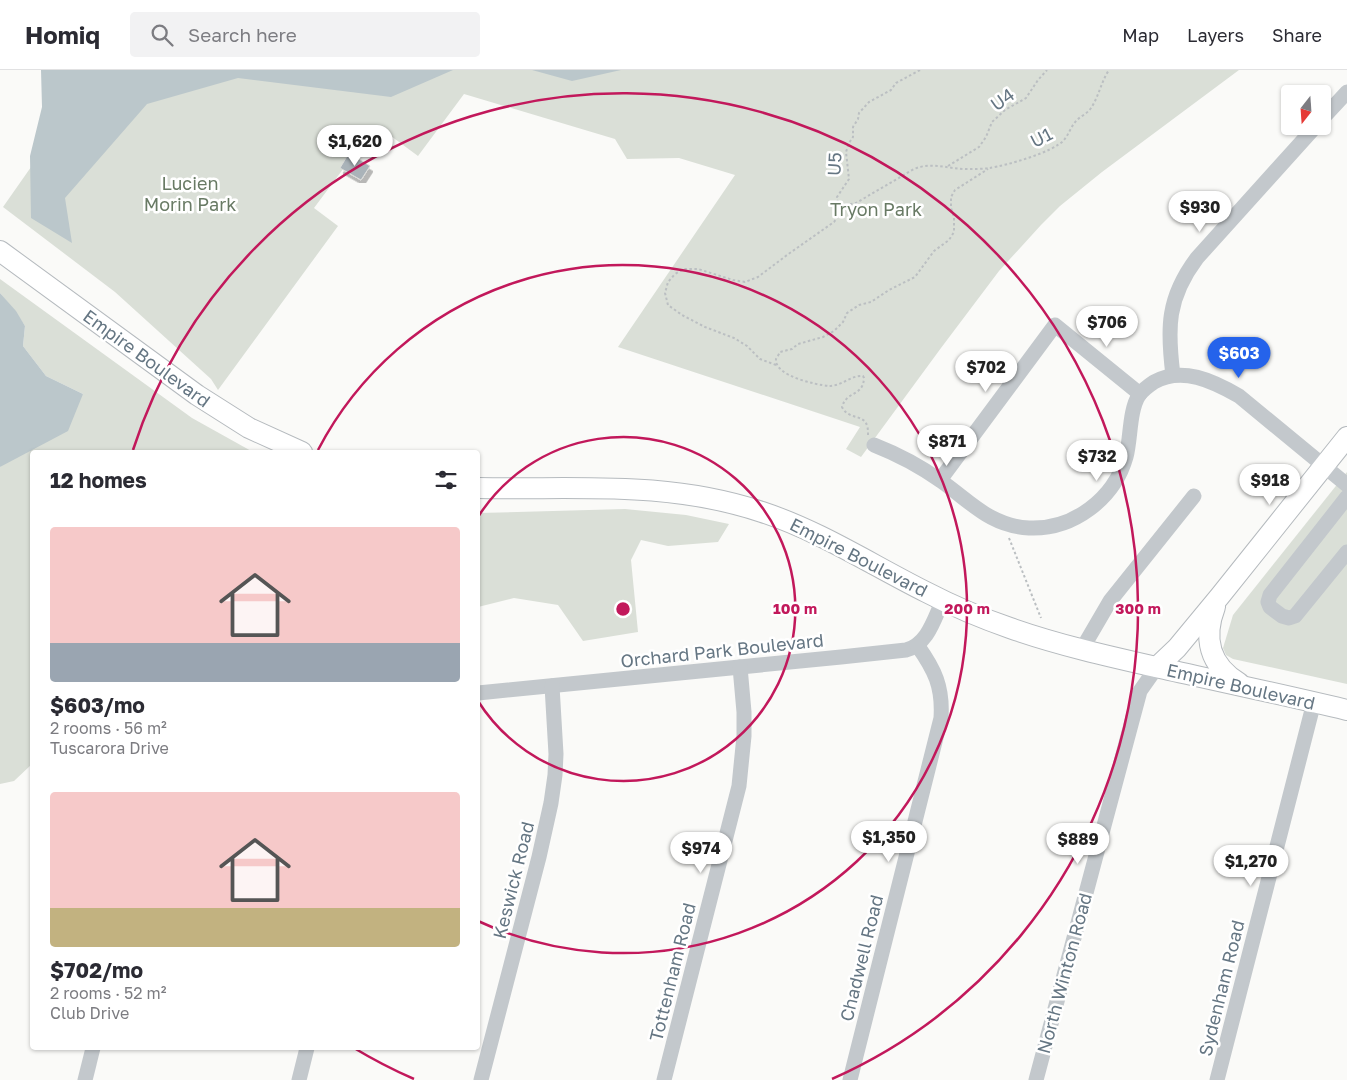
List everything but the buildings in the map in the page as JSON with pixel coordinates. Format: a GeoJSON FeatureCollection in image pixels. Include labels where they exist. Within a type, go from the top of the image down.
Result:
{"type":"FeatureCollection","features":[{"type":"Feature","properties":{"kind":"main road","name":"Empire Boulevard"},"geometry":{"type":"LineString","coordinates":[[0,251],[182,385],[249,428],[298,450]]}},
{"type":"Feature","properties":{"kind":"main road","name":"North Winton Road"},"geometry":{"type":"LineString","coordinates":[[1157,667],[1177,648],[1220,596],[1347,437]]}},
{"type":"Feature","properties":{"kind":"main road","name":"Empire Boulevard"},"geometry":{"type":"LineString","coordinates":[[480,488],[643,488],[723,500],[762,511],[800,526],[943,600],[1011,628],[1082,649],[1347,710]]}},
{"type":"Feature","properties":{"kind":"main road"},"geometry":{"type":"LineString","coordinates":[[1220,596],[1213,611],[1209,628],[1211,652],[1222,670],[1231,678],[1248,687]]}},
{"type":"Feature","properties":{"kind":"street"},"geometry":{"type":"LineString","coordinates":[[1331,109],[1347,92]]}},
{"type":"Feature","properties":{"kind":"street"},"geometry":{"type":"LineString","coordinates":[[1173,375],[1169,333],[1170,316],[1181,282],[1197,258],[1308,135]]}},
{"type":"Feature","properties":{"kind":"street"},"geometry":{"type":"LineString","coordinates":[[940,480],[1056,325],[1140,394]]}},
{"type":"Feature","properties":{"kind":"street"},"geometry":{"type":"LineString","coordinates":[[874,445],[940,480],[986,515],[1004,524],[1029,528],[1052,526],[1073,519],[1090,509],[1106,495],[1117,480],[1126,459],[1135,406],[1140,394],[1148,386],[1160,379],[1173,375],[1191,376],[1208,380],[1223,387],[1250,405],[1347,485]]}},
{"type":"Feature","properties":{"kind":"street"},"geometry":{"type":"LineString","coordinates":[[1082,649],[1110,601],[1194,496]]}},
{"type":"Feature","properties":{"kind":"street"},"geometry":{"type":"LineString","coordinates":[[1347,497],[1270,594],[1268,602],[1270,606],[1282,616],[1289,618],[1295,616],[1347,552]]}},
{"type":"Feature","properties":{"kind":"street"},"geometry":{"type":"LineString","coordinates":[[917,645],[927,634],[943,600]]}},
{"type":"Feature","properties":{"kind":"street","name":"Orchard Park Boulevard"},"geometry":{"type":"LineString","coordinates":[[480,693],[901,651],[917,645]]}},
{"type":"Feature","properties":{"kind":"street","name":"Chadwell Road"},"geometry":{"type":"LineString","coordinates":[[850,1080],[941,718],[941,695],[938,681],[930,662],[917,645]]}},
{"type":"Feature","properties":{"kind":"street","name":"Tottenham Road"},"geometry":{"type":"LineString","coordinates":[[664,1080],[739,786],[744,736],[740,667]]}},
{"type":"Feature","properties":{"kind":"street","name":"North Winton Road"},"geometry":{"type":"LineString","coordinates":[[1036,1080],[1140,691],[1157,667]]}},
{"type":"Feature","properties":{"kind":"street","name":"Keswick Road"},"geometry":{"type":"LineString","coordinates":[[481,1080],[539,857],[551,803],[556,754],[552,686]]}},
{"type":"Feature","properties":{"kind":"street","name":"Sydenham Road"},"geometry":{"type":"LineString","coordinates":[[1217,1080],[1314,702]]}},
{"type":"Feature","properties":{"kind":"street"},"geometry":{"type":"LineString","coordinates":[[85,1080],[92,1050]]}},
{"type":"Feature","properties":{"kind":"street"},"geometry":{"type":"LineString","coordinates":[[299,1080],[306,1050]]}},
{"type":"Feature","properties":{"kind":"path","name":"U5"},"geometry":{"type":"LineString","coordinates":[[846,205],[840,204],[837,197],[849,179],[846,152],[848,143],[853,136],[852,127],[858,119],[859,113],[869,102],[891,90],[896,83],[920,70]]}},
{"type":"Feature","properties":{"kind":"path","name":"U4"},"geometry":{"type":"LineString","coordinates":[[948,166],[979,147],[986,137],[992,122],[1005,110],[1026,98],[1047,70]]}},
{"type":"Feature","properties":{"kind":"path","name":"U1"},"geometry":{"type":"LineString","coordinates":[[948,166],[964,169],[988,168],[1019,161],[1052,148],[1063,140],[1077,120],[1090,110],[1109,70]]}},
{"type":"Feature","properties":{"kind":"path"},"geometry":{"type":"LineString","coordinates":[[874,445],[868,437],[869,427],[866,422],[850,415],[842,407],[846,398],[861,390],[864,382],[863,376],[856,376],[846,382],[830,386],[798,379],[777,366],[760,360],[747,346],[734,338],[705,327],[668,306],[665,293],[668,282],[675,274],[684,269],[698,269],[745,282],[758,278],[834,222],[846,205],[856,202],[921,166],[948,166]]}},
{"type":"Feature","properties":{"kind":"path"},"geometry":{"type":"LineString","coordinates":[[777,366],[776,358],[780,352],[792,349],[798,344],[823,338],[843,322],[848,313],[859,305],[871,302],[889,290],[915,277],[934,251],[949,240],[954,232],[954,217],[950,208],[951,197],[955,190],[988,168]]}},
{"type":"Feature","properties":{"kind":"path"},"geometry":{"type":"LineString","coordinates":[[1004,524],[1041,618]]}},
{"type":"Feature","properties":{"kind":"green space"},"geometry":{"type":"Polygon","coordinates":[[[99,70],[1239,70],[1102,172],[1060,206],[1041,225],[999,271],[861,457],[846,449],[860,427],[618,347],[735,175],[679,158],[627,159],[615,139],[464,94],[418,156],[376,125],[314,208],[338,226],[218,390],[211,379],[115,292],[3,207],[99,70]]]}},
{"type":"Feature","properties":{"kind":"green space"},"geometry":{"type":"Polygon","coordinates":[[[0,279],[192,418],[249,450],[30,450],[30,766],[14,781],[0,784],[0,467],[83,394],[46,376],[23,346],[25,326],[0,293],[0,279]]]}},
{"type":"Feature","properties":{"kind":"green space"},"geometry":{"type":"Polygon","coordinates":[[[1347,472],[1347,684],[1233,659],[1226,655],[1223,648],[1233,615],[1347,472]]]}},
{"type":"Feature","properties":{"kind":"green space"},"geometry":{"type":"Polygon","coordinates":[[[625,509],[686,515],[729,524],[718,542],[668,546],[641,540],[631,560],[638,632],[583,641],[558,605],[514,598],[480,606],[480,513],[625,509]]]}},
{"type":"Feature","properties":{"kind":"shaded area"},"geometry":{"type":"Polygon","coordinates":[[[41,70],[453,70],[391,97],[238,78],[147,104],[65,198],[72,243],[31,218],[30,156],[42,107],[41,70]]]}},
{"type":"Feature","properties":{"kind":"shaded area"},"geometry":{"type":"Polygon","coordinates":[[[532,70],[621,70],[572,81],[532,70]]]}},
{"type":"Feature","properties":{"kind":"shaded area"},"geometry":{"type":"Polygon","coordinates":[[[0,293],[16,311],[25,326],[23,346],[46,376],[83,394],[68,431],[0,467],[0,293]]]}},
{"type":"Feature","properties":{"kind":"park label","name":"Lucien Morin Park"},"geometry":{"type":"Point","coordinates":[190,193]}},
{"type":"Feature","properties":{"kind":"park label","name":"Tryon Park"},"geometry":{"type":"Point","coordinates":[876,209]}}]}
